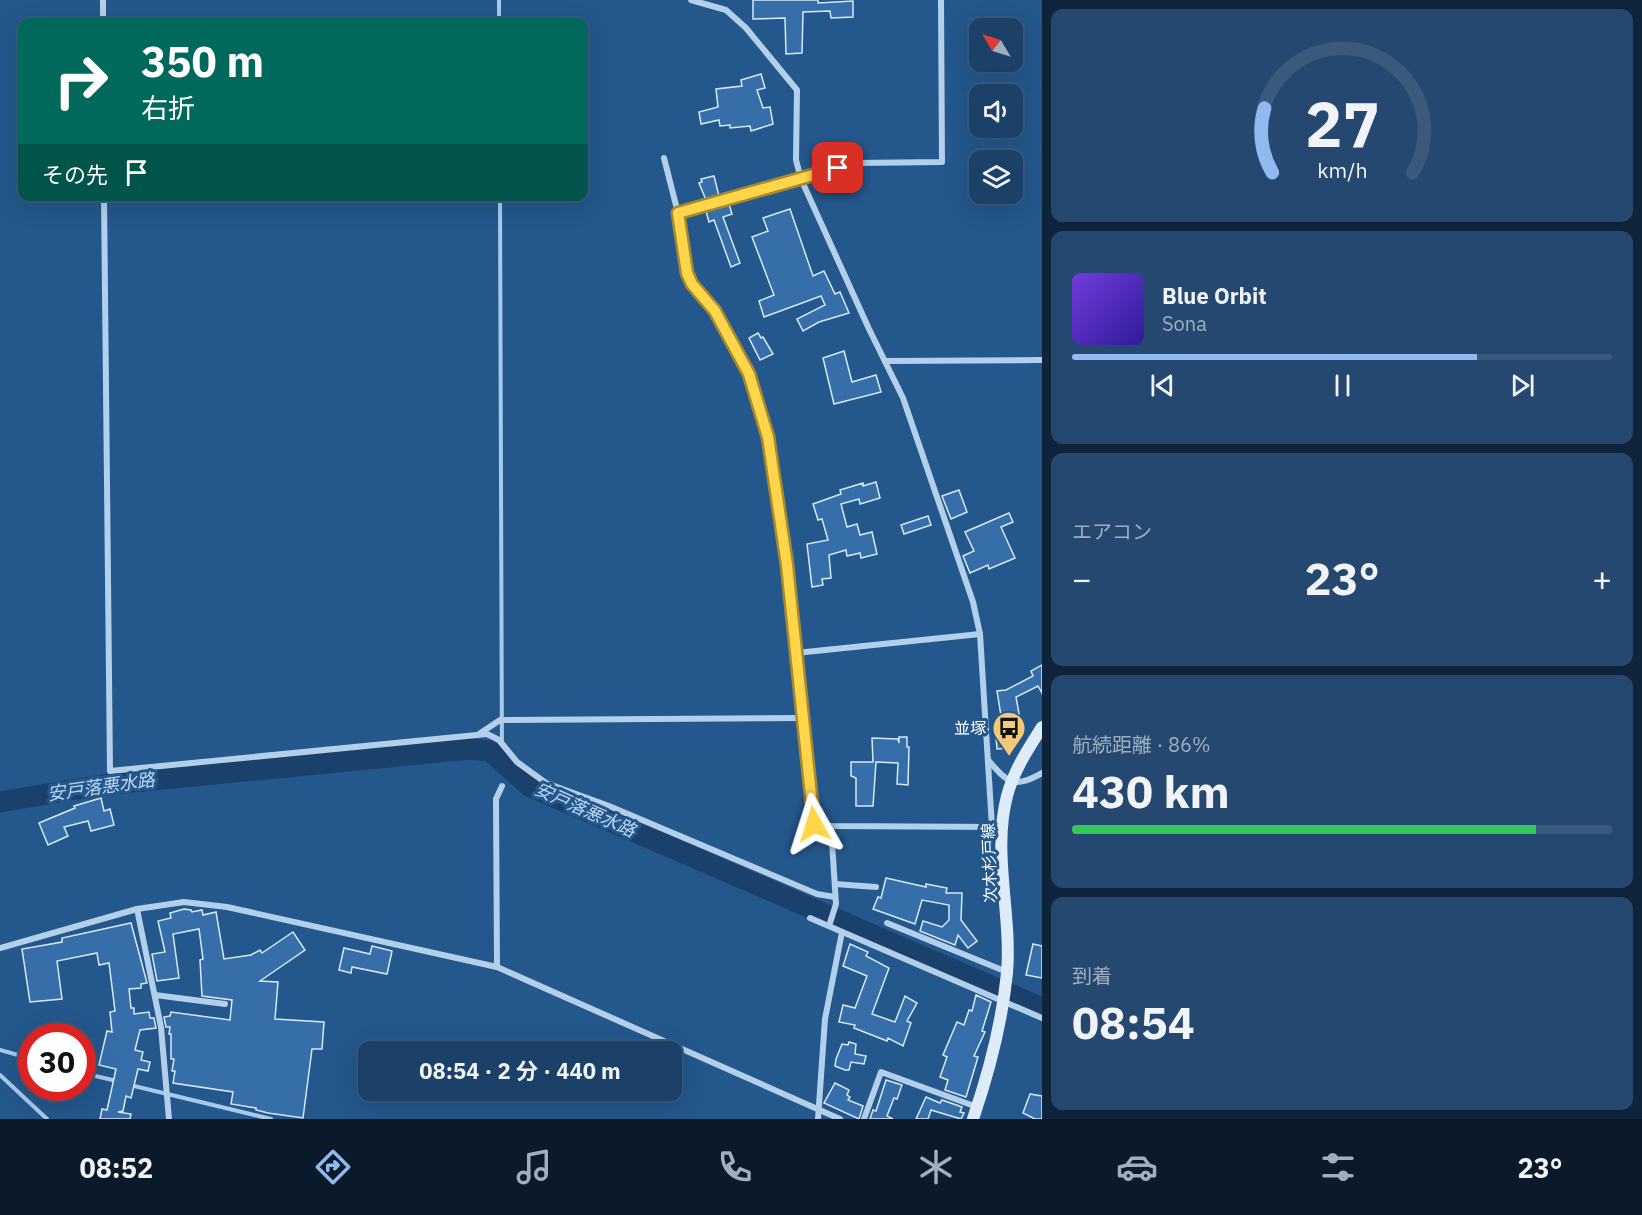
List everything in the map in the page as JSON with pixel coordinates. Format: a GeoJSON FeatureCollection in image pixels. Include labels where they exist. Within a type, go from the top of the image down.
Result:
{"type":"FeatureCollection","features":[{"type":"Feature","properties":{"kind":"main road","name":"次木杉戸線"},"geometry":{"type":"LineString","coordinates":[[1003,1002],[1008,939],[997,827],[1012,781],[1042,727]]}},
{"type":"Feature","properties":{"kind":"main road"},"geometry":{"type":"LineString","coordinates":[[973,1119],[994,1049],[1003,1002]]}},
{"type":"Feature","properties":{"kind":"street"},"geometry":{"type":"LineString","coordinates":[[103,0],[103,18]]}},
{"type":"Feature","properties":{"kind":"street"},"geometry":{"type":"LineString","coordinates":[[664,158],[678,213],[687,273],[692,284],[715,311],[749,374],[768,437],[787,565],[814,824],[997,827],[988,760],[980,634],[973,602],[903,398],[801,179],[796,160],[797,90],[746,28],[726,10],[691,0]]}},
{"type":"Feature","properties":{"kind":"street"},"geometry":{"type":"LineString","coordinates":[[678,213],[856,163],[942,162],[942,0]]}},
{"type":"Feature","properties":{"kind":"street"},"geometry":{"type":"LineString","coordinates":[[104,201],[110,771],[479,734],[493,736],[517,762],[546,783],[609,806],[836,901]]}},
{"type":"Feature","properties":{"kind":"street"},"geometry":{"type":"LineString","coordinates":[[885,361],[1042,360]]}},
{"type":"Feature","properties":{"kind":"street"},"geometry":{"type":"LineString","coordinates":[[796,653],[980,634]]}},
{"type":"Feature","properties":{"kind":"street"},"geometry":{"type":"LineString","coordinates":[[479,734],[500,720],[803,718]]}},
{"type":"Feature","properties":{"kind":"street"},"geometry":{"type":"LineString","coordinates":[[988,760],[1012,781],[1025,782],[1042,773]]}},
{"type":"Feature","properties":{"kind":"street"},"geometry":{"type":"LineString","coordinates":[[497,967],[496,799],[502,786]]}},
{"type":"Feature","properties":{"kind":"street"},"geometry":{"type":"LineString","coordinates":[[829,926],[836,901],[831,826]]}},
{"type":"Feature","properties":{"kind":"street"},"geometry":{"type":"LineString","coordinates":[[835,884],[876,887]]}},
{"type":"Feature","properties":{"kind":"street"},"geometry":{"type":"LineString","coordinates":[[0,948],[137,909],[184,902],[226,907],[497,967],[840,1119]]}},
{"type":"Feature","properties":{"kind":"street"},"geometry":{"type":"LineString","coordinates":[[137,909],[161,1027],[169,1119]]}},
{"type":"Feature","properties":{"kind":"street"},"geometry":{"type":"LineString","coordinates":[[810,918],[1042,1018]]}},
{"type":"Feature","properties":{"kind":"street"},"geometry":{"type":"LineString","coordinates":[[887,923],[1007,972]]}},
{"type":"Feature","properties":{"kind":"street"},"geometry":{"type":"LineString","coordinates":[[818,1119],[821,1111],[825,1019],[842,932]]}},
{"type":"Feature","properties":{"kind":"street"},"geometry":{"type":"LineString","coordinates":[[155,995],[225,1004]]}},
{"type":"Feature","properties":{"kind":"street"},"geometry":{"type":"LineString","coordinates":[[864,1119],[881,1072],[977,1107]]}},
{"type":"Feature","properties":{"kind":"building"},"geometry":{"type":"Polygon","coordinates":[[[753,0],[818,0],[818,3],[853,1],[853,17],[831,18],[830,11],[803,12],[802,53],[786,54],[785,18],[753,19],[753,0]]]}},
{"type":"Feature","properties":{"kind":"building"},"geometry":{"type":"Polygon","coordinates":[[[761,74],[765,88],[757,90],[763,108],[770,107],[773,124],[751,131],[750,126],[730,128],[730,125],[720,126],[719,120],[701,124],[699,112],[718,107],[716,89],[742,86],[741,80],[761,74]]]}},
{"type":"Feature","properties":{"kind":"building"},"geometry":{"type":"Polygon","coordinates":[[[714,176],[719,196],[706,200],[699,183],[702,182],[701,179],[714,176]]]}},
{"type":"Feature","properties":{"kind":"building"},"geometry":{"type":"Polygon","coordinates":[[[729,204],[732,214],[723,217],[740,263],[731,267],[714,220],[709,222],[706,211],[729,204]]]}},
{"type":"Feature","properties":{"kind":"building"},"geometry":{"type":"Polygon","coordinates":[[[790,209],[813,276],[824,271],[835,294],[840,292],[849,313],[819,322],[803,331],[797,319],[825,305],[821,296],[764,317],[759,301],[774,295],[752,237],[768,231],[763,218],[790,209]]]}},
{"type":"Feature","properties":{"kind":"building"},"geometry":{"type":"Polygon","coordinates":[[[758,333],[773,354],[760,360],[749,338],[758,333]]]}},
{"type":"Feature","properties":{"kind":"building"},"geometry":{"type":"Polygon","coordinates":[[[844,351],[852,382],[876,375],[881,392],[834,404],[823,358],[844,351]]]}},
{"type":"Feature","properties":{"kind":"building"},"geometry":{"type":"Polygon","coordinates":[[[876,482],[880,498],[860,504],[859,499],[841,504],[847,527],[857,524],[860,535],[872,532],[877,554],[861,558],[860,553],[847,556],[846,550],[829,555],[831,578],[822,579],[823,585],[812,587],[807,544],[828,540],[822,519],[818,520],[813,504],[841,494],[840,490],[863,483],[863,486],[876,482]]]}},
{"type":"Feature","properties":{"kind":"building"},"geometry":{"type":"Polygon","coordinates":[[[959,490],[967,512],[951,519],[942,496],[959,490]]]}},
{"type":"Feature","properties":{"kind":"building"},"geometry":{"type":"Polygon","coordinates":[[[1009,513],[1013,522],[1001,527],[1015,558],[989,569],[988,565],[970,573],[963,556],[974,551],[965,532],[1009,513]]]}},
{"type":"Feature","properties":{"kind":"building"},"geometry":{"type":"Polygon","coordinates":[[[928,516],[931,525],[904,534],[901,525],[928,516]]]}},
{"type":"Feature","properties":{"kind":"building"},"geometry":{"type":"Polygon","coordinates":[[[1042,665],[1042,693],[1038,686],[1016,697],[1020,719],[1002,722],[997,691],[1006,690],[1033,676],[1031,671],[1042,665]]]}},
{"type":"Feature","properties":{"kind":"building"},"geometry":{"type":"Polygon","coordinates":[[[1007,723],[1009,748],[997,749],[995,724],[1007,723]]]}},
{"type":"Feature","properties":{"kind":"building"},"geometry":{"type":"Polygon","coordinates":[[[899,737],[907,737],[907,747],[909,747],[908,785],[897,784],[898,763],[876,762],[873,806],[856,806],[856,778],[851,776],[851,762],[873,762],[872,738],[898,739],[899,743],[899,737]]]}},
{"type":"Feature","properties":{"kind":"building"},"geometry":{"type":"Polygon","coordinates":[[[101,798],[104,811],[110,809],[114,825],[91,831],[88,821],[64,827],[68,836],[48,845],[39,823],[75,808],[74,806],[101,798]]]}},
{"type":"Feature","properties":{"kind":"building"},"geometry":{"type":"Polygon","coordinates":[[[886,878],[926,887],[926,884],[947,888],[946,893],[962,893],[961,920],[977,941],[968,948],[958,935],[955,945],[920,931],[923,921],[942,927],[949,920],[949,905],[922,900],[915,924],[873,909],[878,897],[881,898],[886,878]]]}},
{"type":"Feature","properties":{"kind":"building"},"geometry":{"type":"Polygon","coordinates":[[[184,909],[192,912],[202,910],[203,915],[216,912],[224,959],[251,955],[260,950],[262,953],[293,932],[305,950],[260,981],[278,982],[275,1019],[324,1022],[322,1049],[312,1049],[303,1118],[231,1104],[233,1092],[173,1083],[175,1071],[172,1071],[174,1059],[171,1059],[171,1034],[169,1034],[170,1027],[166,1027],[164,1017],[170,1016],[171,1012],[230,1020],[232,1000],[202,996],[200,960],[203,959],[199,929],[173,934],[179,978],[157,981],[152,954],[165,952],[158,921],[171,918],[170,913],[184,909]]]}},
{"type":"Feature","properties":{"kind":"building"},"geometry":{"type":"Polygon","coordinates":[[[131,923],[147,983],[141,984],[141,988],[129,989],[131,1008],[134,1008],[134,1014],[149,1012],[150,1018],[154,1018],[156,1028],[140,1030],[135,1050],[143,1052],[141,1060],[150,1062],[148,1071],[138,1069],[131,1098],[126,1096],[123,1111],[118,1112],[131,1114],[130,1119],[100,1119],[102,1109],[107,1110],[116,1069],[99,1065],[107,1031],[112,1032],[110,1012],[115,1011],[109,963],[99,965],[97,953],[57,961],[62,999],[30,1002],[22,949],[62,942],[62,938],[131,923]]]}},
{"type":"Feature","properties":{"kind":"building"},"geometry":{"type":"Polygon","coordinates":[[[850,944],[868,952],[866,956],[889,968],[872,1014],[895,1022],[905,996],[917,1003],[907,1021],[911,1023],[903,1046],[888,1038],[887,1041],[854,1028],[855,1025],[839,1022],[843,1005],[855,1008],[867,976],[843,966],[850,944]]]}},
{"type":"Feature","properties":{"kind":"building"},"geometry":{"type":"Polygon","coordinates":[[[1033,944],[1042,946],[1042,978],[1026,975],[1033,944]]]}},
{"type":"Feature","properties":{"kind":"building"},"geometry":{"type":"Polygon","coordinates":[[[372,946],[392,951],[387,974],[352,967],[351,973],[339,970],[344,948],[370,954],[372,946]]]}},
{"type":"Feature","properties":{"kind":"building"},"geometry":{"type":"Polygon","coordinates":[[[976,995],[991,1002],[982,1031],[985,1032],[974,1056],[978,1057],[966,1097],[945,1090],[948,1080],[940,1077],[947,1057],[943,1055],[957,1022],[964,1025],[969,1010],[972,1011],[976,995]]]}},
{"type":"Feature","properties":{"kind":"building"},"geometry":{"type":"Polygon","coordinates":[[[849,1042],[856,1044],[855,1054],[866,1056],[864,1064],[851,1062],[849,1070],[845,1070],[835,1066],[836,1059],[842,1044],[848,1045],[849,1042]]]}},
{"type":"Feature","properties":{"kind":"building"},"geometry":{"type":"Polygon","coordinates":[[[886,1080],[902,1085],[887,1116],[893,1119],[870,1119],[873,1110],[876,1111],[886,1080]]]}},
{"type":"Feature","properties":{"kind":"building"},"geometry":{"type":"Polygon","coordinates":[[[835,1083],[849,1090],[848,1100],[863,1106],[859,1119],[824,1103],[835,1083]]]}},
{"type":"Feature","properties":{"kind":"building"},"geometry":{"type":"Polygon","coordinates":[[[1030,1094],[1042,1096],[1042,1119],[1035,1119],[1023,1113],[1030,1094]]]}},
{"type":"Feature","properties":{"kind":"building"},"geometry":{"type":"Polygon","coordinates":[[[926,1097],[940,1103],[942,1100],[962,1107],[960,1112],[964,1113],[961,1119],[931,1110],[928,1119],[916,1119],[926,1097]]]}},
{"type":"Feature","properties":{"kind":"waterway"},"geometry":{"type":"LineString","coordinates":[[499,0],[499,18]]}},
{"type":"Feature","properties":{"kind":"waterway"},"geometry":{"type":"LineString","coordinates":[[500,201],[502,763]]}},
{"type":"Feature","properties":{"kind":"waterway","name":"安戸落悪水路"},"geometry":{"type":"LineString","coordinates":[[0,802],[102,785],[470,749],[490,751],[529,786],[1042,1008]]}},
{"type":"Feature","properties":{"kind":"waterway"},"geometry":{"type":"LineString","coordinates":[[0,1050],[18,1055]]}},
{"type":"Feature","properties":{"kind":"waterway"},"geometry":{"type":"LineString","coordinates":[[0,1075],[47,1119]]}},
{"type":"Feature","properties":{"kind":"waterway"},"geometry":{"type":"LineString","coordinates":[[96,1076],[117,1081]]}},
{"type":"Feature","properties":{"kind":"waterway"},"geometry":{"type":"LineString","coordinates":[[130,1085],[271,1119]]}},
{"type":"Feature","properties":{"kind":"place","name":"並塚"},"geometry":{"type":"Point","coordinates":[1009,757]}},
{"type":"Feature","properties":{"kind":"route"},"geometry":{"type":"LineString","coordinates":[[814,824],[787,565],[768,437],[749,374],[715,311],[692,284],[687,273],[678,213],[838,168]]}}]}
